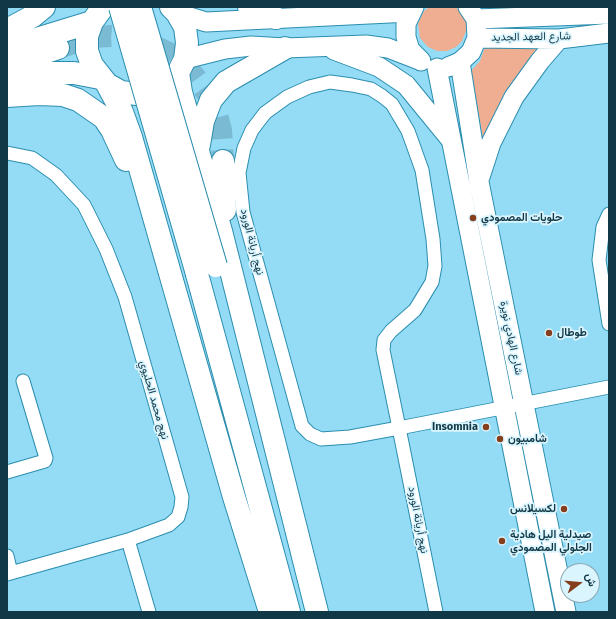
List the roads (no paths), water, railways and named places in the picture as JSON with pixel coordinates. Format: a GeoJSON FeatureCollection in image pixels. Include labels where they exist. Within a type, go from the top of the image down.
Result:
{"type":"FeatureCollection","features":[{"type":"Feature","properties":{"kind":"highway"},"geometry":{"type":"LineString","coordinates":[[7,30],[33,16],[44,7]]}},
{"type":"Feature","properties":{"kind":"highway"},"geometry":{"type":"LineString","coordinates":[[120,7],[207,270],[304,612]]}},
{"type":"Feature","properties":{"kind":"highway"},"geometry":{"type":"LineString","coordinates":[[140,7],[207,270],[289,612]]}},
{"type":"Feature","properties":{"kind":"highway"},"geometry":{"type":"LineString","coordinates":[[249,7],[276,18]]}},
{"type":"Feature","properties":{"kind":"highway"},"geometry":{"type":"LineString","coordinates":[[174,10],[185,27],[187,43],[182,66],[181,92],[221,231],[317,612]]}},
{"type":"Feature","properties":{"kind":"highway"},"geometry":{"type":"LineString","coordinates":[[7,48],[96,13]]}},
{"type":"Feature","properties":{"kind":"highway"},"geometry":{"type":"LineString","coordinates":[[96,13],[88,36],[87,51],[92,65],[104,81],[122,112],[131,137],[234,497],[270,612]]}},
{"type":"Feature","properties":{"kind":"highway"},"geometry":{"type":"LineString","coordinates":[[7,65],[58,48]]}},
{"type":"Feature","properties":{"kind":"highway"},"geometry":{"type":"LineString","coordinates":[[198,148],[203,121],[211,100],[226,82],[285,48]]}},
{"type":"Feature","properties":{"kind":"highway"},"geometry":{"type":"LineString","coordinates":[[7,83],[51,73],[74,73],[104,81],[121,92],[137,94],[153,92],[167,84],[182,66]]}},
{"type":"Feature","properties":{"kind":"highway"},"geometry":{"type":"LineString","coordinates":[[7,96],[40,94],[63,95],[78,100],[104,118],[122,149],[181,311]]}},
{"type":"Feature","properties":{"kind":"highway"},"geometry":{"type":"LineString","coordinates":[[223,160],[224,201],[259,344],[280,465]]}},
{"type":"Feature","properties":{"kind":"main road"},"geometry":{"type":"LineString","coordinates":[[306,16],[326,7]]}},
{"type":"Feature","properties":{"kind":"main road"},"geometry":{"type":"LineString","coordinates":[[174,10],[206,22],[412,10],[406,24],[406,38],[410,50],[418,60]]}},
{"type":"Feature","properties":{"kind":"main road","name":"شارع العهد الجديد"},"geometry":{"type":"LineString","coordinates":[[472,13],[516,12],[609,14]]}},
{"type":"Feature","properties":{"kind":"main road"},"geometry":{"type":"LineString","coordinates":[[182,66],[225,49],[252,46],[285,48],[320,45],[373,46],[388,48],[437,68],[449,67],[460,62],[472,52],[477,38],[472,13]]}},
{"type":"Feature","properties":{"kind":"main road","name":"شارع العهد الجديد"},"geometry":{"type":"LineString","coordinates":[[477,38],[559,39],[609,32]]}},
{"type":"Feature","properties":{"kind":"main road"},"geometry":{"type":"LineString","coordinates":[[479,182],[491,143],[514,97],[559,39]]}},
{"type":"Feature","properties":{"kind":"main road"},"geometry":{"type":"LineString","coordinates":[[320,45],[356,57],[379,67],[406,85],[452,141]]}},
{"type":"Feature","properties":{"kind":"main road","name":"شارع الهادي نويرة"},"geometry":{"type":"LineString","coordinates":[[460,62],[515,406],[545,612]]}},
{"type":"Feature","properties":{"kind":"main road","name":"شارع الهادي نويرة"},"geometry":{"type":"LineString","coordinates":[[437,68],[452,141],[566,612]]}},
{"type":"Feature","properties":{"kind":"street","name":"نهج أريانة الورود"},"geometry":{"type":"LineString","coordinates":[[436,612],[399,428],[383,350],[384,340],[390,331],[415,310],[432,282],[435,266],[433,239],[422,170],[408,131],[392,104],[371,89],[352,84],[330,82],[309,87],[287,96],[265,113],[252,130],[244,148],[239,173],[243,212],[302,426],[310,434],[322,439],[350,437],[399,428],[515,406],[609,387]]}},
{"type":"Feature","properties":{"kind":"street","name":"نهج محمد الحليوي"},"geometry":{"type":"LineString","coordinates":[[7,153],[32,158],[56,175],[84,205],[106,249],[125,297],[182,496],[178,518],[170,525],[128,540],[9,574]]}},
{"type":"Feature","properties":{"kind":"street"},"geometry":{"type":"LineString","coordinates":[[609,214],[603,227],[599,260],[609,324]]}},
{"type":"Feature","properties":{"kind":"street"},"geometry":{"type":"LineString","coordinates":[[7,472],[45,461],[46,458],[23,381]]}},
{"type":"Feature","properties":{"kind":"street"},"geometry":{"type":"LineString","coordinates":[[128,540],[149,612]]}},
{"type":"Feature","properties":{"kind":"street"},"geometry":{"type":"LineString","coordinates":[[7,556],[9,574]]}},
{"type":"Feature","properties":{"kind":"tunnel"},"geometry":{"type":"LineString","coordinates":[[58,48],[92,37],[111,36],[131,38],[167,52],[183,64],[207,93],[216,111],[221,130],[223,161]]}},
{"type":"Feature","properties":{"kind":"place","name":"حلويات المصمودي"},"geometry":{"type":"Point","coordinates":[473,218]}},
{"type":"Feature","properties":{"kind":"place","name":"طوطال"},"geometry":{"type":"Point","coordinates":[549,333]}},
{"type":"Feature","properties":{"kind":"place","name":"Insomnia"},"geometry":{"type":"Point","coordinates":[486,427]}},
{"type":"Feature","properties":{"kind":"place","name":"شامبيون"},"geometry":{"type":"Point","coordinates":[500,439]}},
{"type":"Feature","properties":{"kind":"place","name":"لكسيلانس"},"geometry":{"type":"Point","coordinates":[564,509]}},
{"type":"Feature","properties":{"kind":"place","name":"صيدلية اليل هادية الجلولي المصمودي"},"geometry":{"type":"Point","coordinates":[502,541]}}]}
